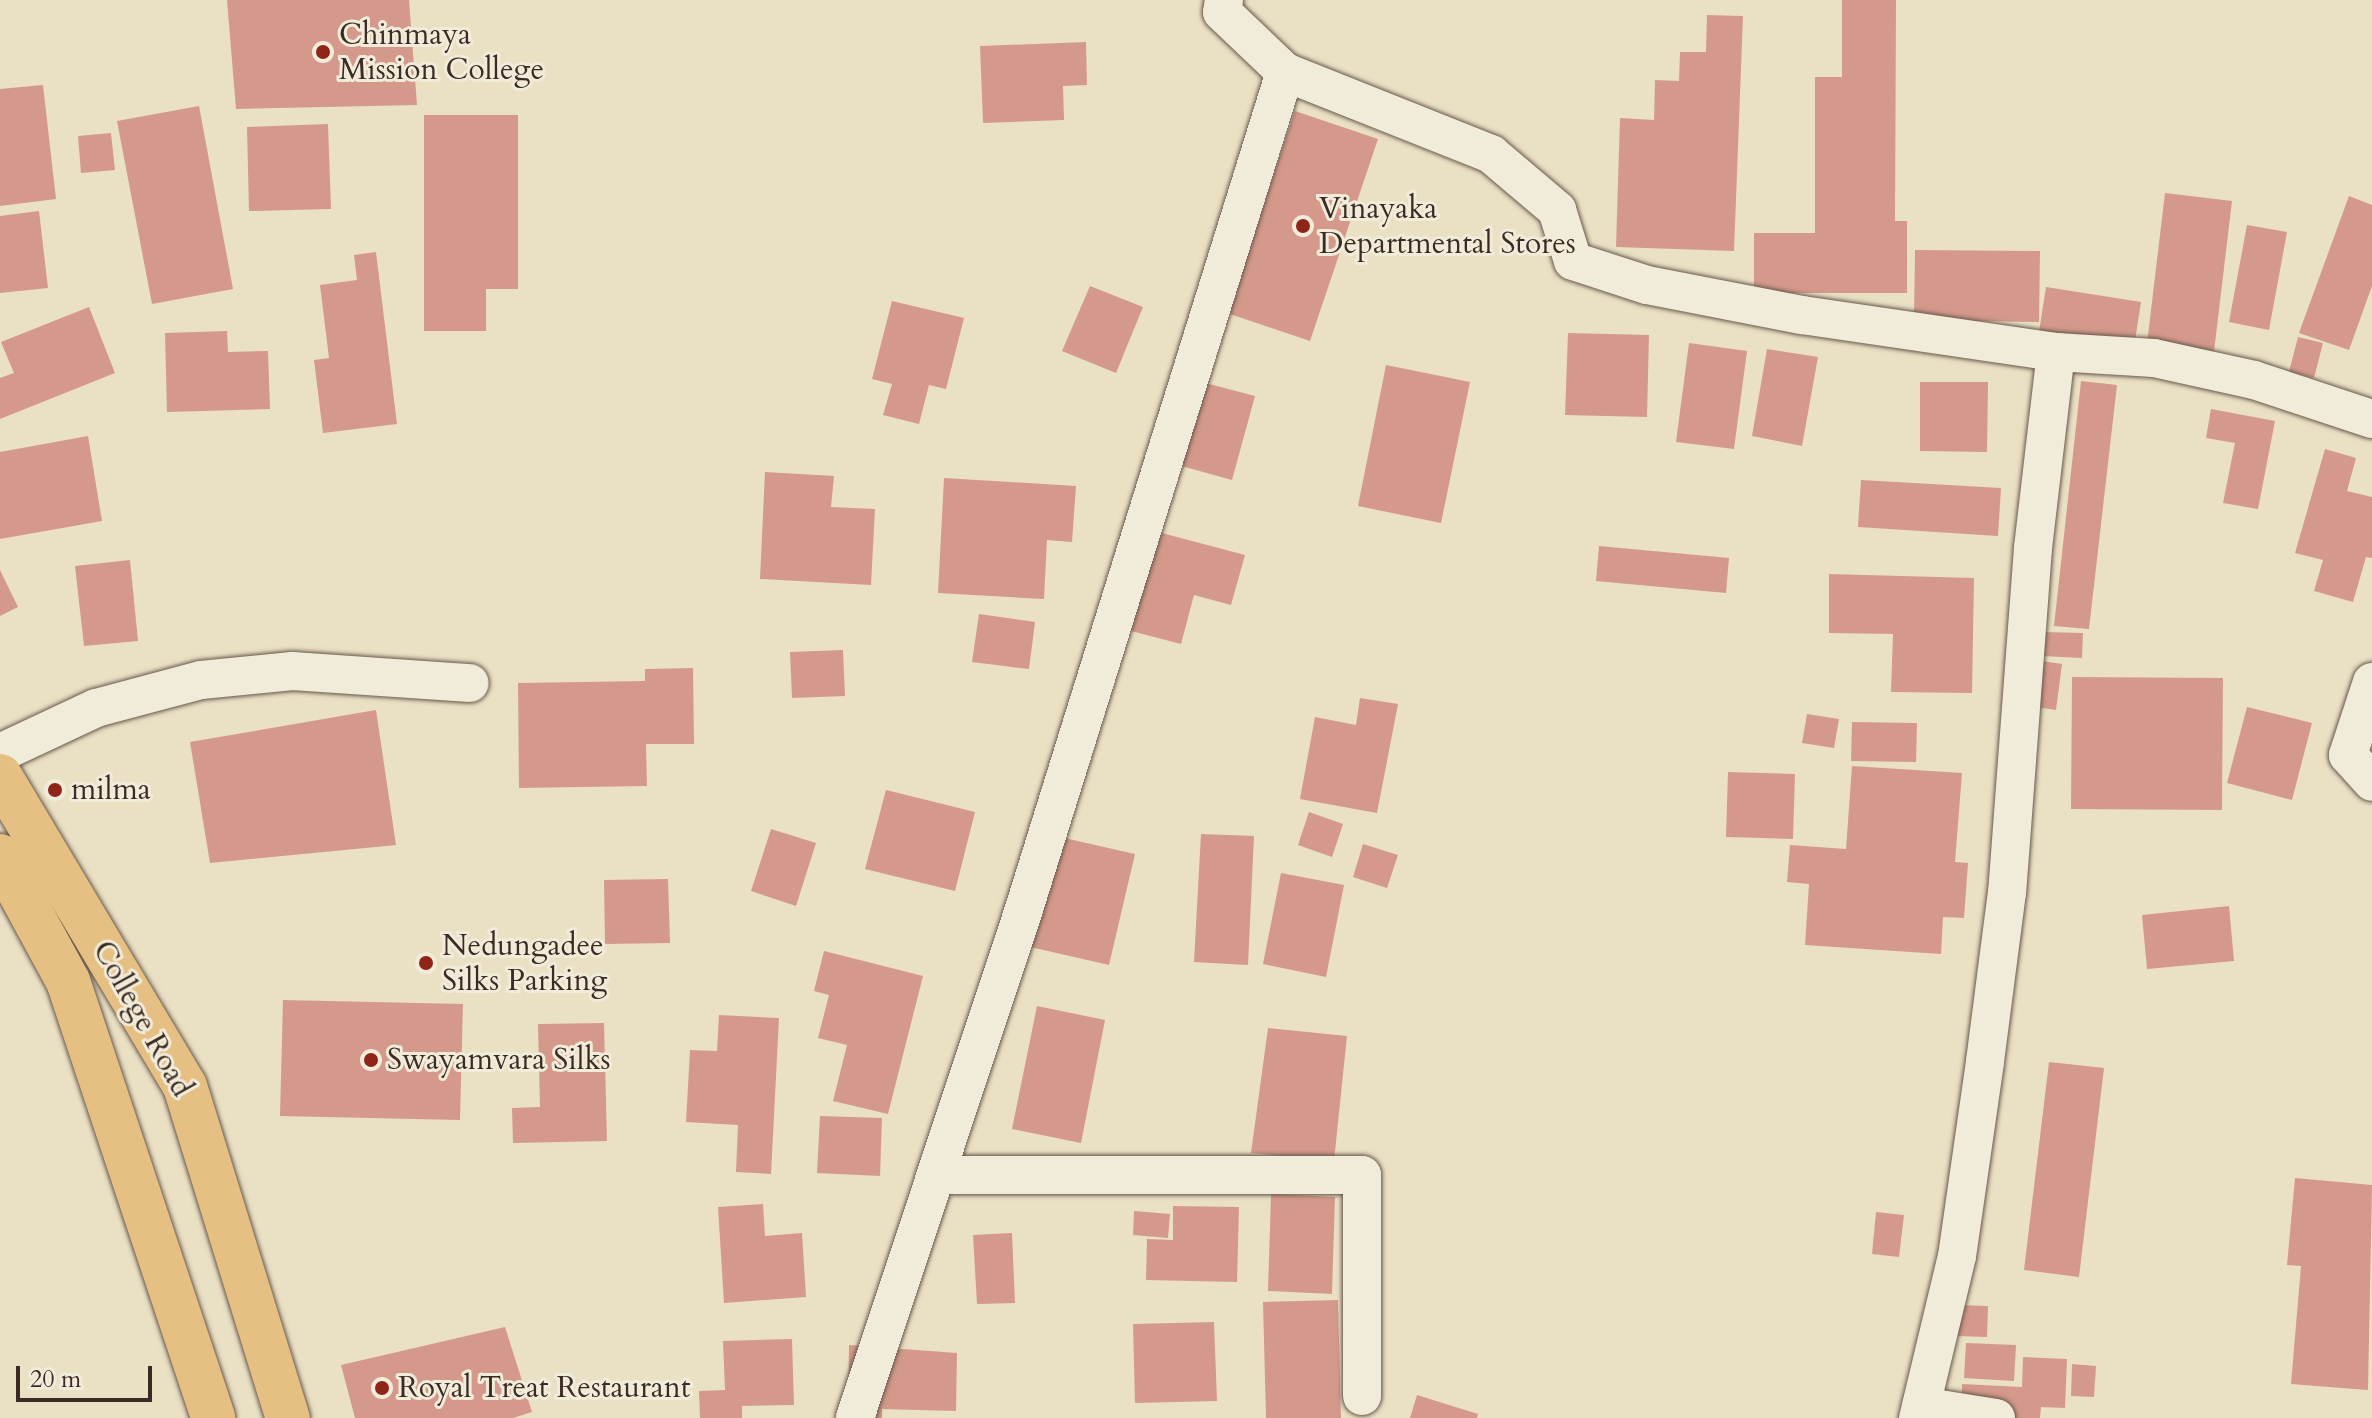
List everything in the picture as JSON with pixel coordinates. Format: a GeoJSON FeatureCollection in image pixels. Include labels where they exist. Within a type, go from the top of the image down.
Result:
{"type":"FeatureCollection","features":[{"type":"Feature","properties":{"kind":"main road","name":"College Road"},"geometry":{"type":"LineString","coordinates":[[0,776],[185,1086],[288,1418]]}},
{"type":"Feature","properties":{"kind":"main road","name":"College Road"},"geometry":{"type":"LineString","coordinates":[[1,861],[68,981],[213,1418]]}},
{"type":"Feature","properties":{"kind":"street"},"geometry":{"type":"LineString","coordinates":[[1224,0],[1222,12],[1285,72],[1491,154],[1557,210],[1573,261],[1647,285],[1802,315],[2056,352],[2154,358],[2254,380],[2372,419]]}},
{"type":"Feature","properties":{"kind":"street"},"geometry":{"type":"LineString","coordinates":[[855,1418],[1024,909],[1285,72]]}},
{"type":"Feature","properties":{"kind":"street"},"geometry":{"type":"LineString","coordinates":[[1996,1418],[1920,1412],[1957,1256],[2007,892],[2033,548],[2056,352]]}},
{"type":"Feature","properties":{"kind":"street"},"geometry":{"type":"LineString","coordinates":[[0,753],[96,708],[201,680],[293,671],[470,683]]}},
{"type":"Feature","properties":{"kind":"street"},"geometry":{"type":"LineString","coordinates":[[2372,682],[2348,755],[2372,782]]}},
{"type":"Feature","properties":{"kind":"street"},"geometry":{"type":"LineString","coordinates":[[936,1175],[1362,1175],[1362,1396]]}},
{"type":"Feature","properties":{"kind":"building","name":"Chinmaya Mission College"},"geometry":{"type":"Polygon","coordinates":[[[227,0],[409,0],[417,105],[236,109],[227,0]]]}},
{"type":"Feature","properties":{"kind":"building"},"geometry":{"type":"Polygon","coordinates":[[[1842,0],[1896,0],[1895,221],[1907,221],[1907,293],[1754,293],[1754,233],[1815,233],[1815,77],[1842,77],[1842,0]]]}},
{"type":"Feature","properties":{"kind":"building"},"geometry":{"type":"Polygon","coordinates":[[[1707,15],[1743,16],[1734,251],[1616,247],[1620,118],[1654,120],[1655,80],[1679,81],[1680,52],[1706,52],[1707,15]]]}},
{"type":"Feature","properties":{"kind":"building"},"geometry":{"type":"Polygon","coordinates":[[[1086,42],[1087,85],[1063,86],[1064,120],[983,123],[980,46],[1086,42]]]}},
{"type":"Feature","properties":{"kind":"building"},"geometry":{"type":"Polygon","coordinates":[[[43,85],[56,199],[0,206],[0,89],[43,85]]]}},
{"type":"Feature","properties":{"kind":"building"},"geometry":{"type":"Polygon","coordinates":[[[199,106],[233,289],[152,304],[117,121],[199,106]]]}},
{"type":"Feature","properties":{"kind":"building","name":"Vinayaka Departmental Stores"},"geometry":{"type":"Polygon","coordinates":[[[1295,111],[1378,139],[1310,341],[1227,313],[1295,111]]]}},
{"type":"Feature","properties":{"kind":"building"},"geometry":{"type":"Polygon","coordinates":[[[424,115],[518,115],[518,289],[486,289],[486,331],[424,331],[424,115]]]}},
{"type":"Feature","properties":{"kind":"building"},"geometry":{"type":"Polygon","coordinates":[[[328,124],[331,209],[249,211],[247,127],[328,124]]]}},
{"type":"Feature","properties":{"kind":"building"},"geometry":{"type":"Polygon","coordinates":[[[111,133],[115,170],[81,173],[78,136],[111,133]]]}},
{"type":"Feature","properties":{"kind":"building"},"geometry":{"type":"Polygon","coordinates":[[[2165,193],[2232,201],[2213,360],[2146,352],[2165,193]]]}},
{"type":"Feature","properties":{"kind":"building"},"geometry":{"type":"Polygon","coordinates":[[[2349,196],[2372,205],[2372,286],[2349,350],[2299,333],[2349,196]]]}},
{"type":"Feature","properties":{"kind":"building"},"geometry":{"type":"Polygon","coordinates":[[[39,211],[48,288],[0,293],[0,216],[39,211]]]}},
{"type":"Feature","properties":{"kind":"building"},"geometry":{"type":"Polygon","coordinates":[[[2247,225],[2287,232],[2269,330],[2229,322],[2247,225]]]}},
{"type":"Feature","properties":{"kind":"building"},"geometry":{"type":"Polygon","coordinates":[[[1915,250],[2040,251],[2039,322],[1914,320],[1915,250]]]}},
{"type":"Feature","properties":{"kind":"building"},"geometry":{"type":"Polygon","coordinates":[[[376,252],[397,424],[323,433],[314,360],[329,358],[320,285],[357,280],[354,255],[376,252]]]}},
{"type":"Feature","properties":{"kind":"building"},"geometry":{"type":"Polygon","coordinates":[[[1090,286],[1143,307],[1116,373],[1062,351],[1090,286]]]}},
{"type":"Feature","properties":{"kind":"building"},"geometry":{"type":"Polygon","coordinates":[[[2046,287],[2141,302],[2134,347],[2039,332],[2046,287]]]}},
{"type":"Feature","properties":{"kind":"building"},"geometry":{"type":"Polygon","coordinates":[[[892,301],[964,318],[946,389],[929,385],[919,424],[883,415],[892,384],[872,379],[892,301]]]}},
{"type":"Feature","properties":{"kind":"building"},"geometry":{"type":"Polygon","coordinates":[[[89,307],[115,373],[0,419],[0,378],[14,373],[1,342],[89,307]]]}},
{"type":"Feature","properties":{"kind":"building"},"geometry":{"type":"Polygon","coordinates":[[[227,331],[228,352],[268,351],[270,409],[167,412],[165,333],[227,331]]]}},
{"type":"Feature","properties":{"kind":"building"},"geometry":{"type":"Polygon","coordinates":[[[1568,333],[1649,335],[1647,417],[1565,415],[1568,333]]]}},
{"type":"Feature","properties":{"kind":"building"},"geometry":{"type":"Polygon","coordinates":[[[2298,337],[2323,343],[2314,378],[2289,372],[2298,337]]]}},
{"type":"Feature","properties":{"kind":"building"},"geometry":{"type":"Polygon","coordinates":[[[1689,343],[1747,351],[1734,449],[1676,442],[1689,343]]]}},
{"type":"Feature","properties":{"kind":"building"},"geometry":{"type":"Polygon","coordinates":[[[1767,349],[1818,357],[1802,446],[1752,436],[1767,349]]]}},
{"type":"Feature","properties":{"kind":"building"},"geometry":{"type":"Polygon","coordinates":[[[1386,365],[1470,382],[1441,523],[1358,506],[1386,365]]]}},
{"type":"Feature","properties":{"kind":"building"},"geometry":{"type":"Polygon","coordinates":[[[1190,379],[1255,396],[1232,480],[1167,462],[1190,379]]]}},
{"type":"Feature","properties":{"kind":"building"},"geometry":{"type":"Polygon","coordinates":[[[2081,381],[2117,385],[2089,629],[2054,626],[2081,381]]]}},
{"type":"Feature","properties":{"kind":"building"},"geometry":{"type":"Polygon","coordinates":[[[1920,382],[1988,382],[1987,452],[1920,451],[1920,382]]]}},
{"type":"Feature","properties":{"kind":"building"},"geometry":{"type":"Polygon","coordinates":[[[2211,409],[2275,421],[2258,509],[2223,503],[2235,443],[2206,438],[2211,409]]]}},
{"type":"Feature","properties":{"kind":"building"},"geometry":{"type":"Polygon","coordinates":[[[88,436],[102,521],[0,539],[0,452],[88,436]]]}},
{"type":"Feature","properties":{"kind":"building"},"geometry":{"type":"Polygon","coordinates":[[[2325,449],[2356,458],[2347,491],[2372,497],[2372,558],[2366,557],[2353,602],[2314,591],[2323,560],[2295,553],[2325,449]]]}},
{"type":"Feature","properties":{"kind":"building"},"geometry":{"type":"Polygon","coordinates":[[[765,472],[834,476],[831,507],[875,509],[871,585],[760,579],[765,472]]]}},
{"type":"Feature","properties":{"kind":"building"},"geometry":{"type":"Polygon","coordinates":[[[944,478],[1076,486],[1072,542],[1047,540],[1044,599],[938,593],[944,478]]]}},
{"type":"Feature","properties":{"kind":"building"},"geometry":{"type":"Polygon","coordinates":[[[1861,480],[2001,488],[1998,536],[1858,527],[1861,480]]]}},
{"type":"Feature","properties":{"kind":"building"},"geometry":{"type":"Polygon","coordinates":[[[1158,532],[1245,555],[1231,605],[1194,595],[1181,644],[1131,631],[1158,532]]]}},
{"type":"Feature","properties":{"kind":"building"},"geometry":{"type":"Polygon","coordinates":[[[1599,546],[1729,558],[1726,593],[1596,581],[1599,546]]]}},
{"type":"Feature","properties":{"kind":"building"},"geometry":{"type":"Polygon","coordinates":[[[130,560],[138,641],[84,646],[75,566],[130,560]]]}},
{"type":"Feature","properties":{"kind":"building"},"geometry":{"type":"Polygon","coordinates":[[[0,570],[18,607],[0,616],[0,570]]]}},
{"type":"Feature","properties":{"kind":"building"},"geometry":{"type":"Polygon","coordinates":[[[1829,574],[1974,578],[1972,693],[1891,692],[1893,634],[1829,633],[1829,574]]]}},
{"type":"Feature","properties":{"kind":"building"},"geometry":{"type":"Polygon","coordinates":[[[979,614],[1035,622],[1029,669],[972,662],[979,614]]]}},
{"type":"Feature","properties":{"kind":"building"},"geometry":{"type":"Polygon","coordinates":[[[2043,632],[2083,633],[2082,658],[2042,656],[2043,632]]]}},
{"type":"Feature","properties":{"kind":"building"},"geometry":{"type":"Polygon","coordinates":[[[843,650],[845,696],[792,698],[790,652],[843,650]]]}},
{"type":"Feature","properties":{"kind":"building"},"geometry":{"type":"Polygon","coordinates":[[[2035,660],[2062,664],[2056,710],[2028,706],[2035,660]]]}},
{"type":"Feature","properties":{"kind":"building"},"geometry":{"type":"Polygon","coordinates":[[[693,668],[694,744],[646,744],[647,786],[519,788],[518,683],[645,681],[645,669],[693,668]]]}},
{"type":"Feature","properties":{"kind":"building"},"geometry":{"type":"Polygon","coordinates":[[[2072,677],[2223,678],[2222,810],[2071,809],[2072,677]]]}},
{"type":"Feature","properties":{"kind":"building"},"geometry":{"type":"Polygon","coordinates":[[[1360,698],[1398,704],[1377,813],[1300,799],[1315,717],[1356,725],[1360,698]]]}},
{"type":"Feature","properties":{"kind":"building"},"geometry":{"type":"Polygon","coordinates":[[[2247,707],[2312,723],[2292,800],[2227,783],[2247,707]]]}},
{"type":"Feature","properties":{"kind":"building"},"geometry":{"type":"Polygon","coordinates":[[[376,710],[396,845],[210,863],[190,742],[376,710]]]}},
{"type":"Feature","properties":{"kind":"building"},"geometry":{"type":"Polygon","coordinates":[[[1807,714],[1839,719],[1834,748],[1802,743],[1807,714]]]}},
{"type":"Feature","properties":{"kind":"building"},"geometry":{"type":"Polygon","coordinates":[[[1852,722],[1917,723],[1916,762],[1851,761],[1852,722]]]}},
{"type":"Feature","properties":{"kind":"building"},"geometry":{"type":"Polygon","coordinates":[[[1852,766],[1962,773],[1955,862],[1968,863],[1964,918],[1943,917],[1941,954],[1805,945],[1809,884],[1787,882],[1790,845],[1846,849],[1852,766]]]}},
{"type":"Feature","properties":{"kind":"building"},"geometry":{"type":"Polygon","coordinates":[[[1728,772],[1795,774],[1793,839],[1726,837],[1728,772]]]}},
{"type":"Feature","properties":{"kind":"building"},"geometry":{"type":"Polygon","coordinates":[[[886,790],[975,812],[955,891],[865,869],[886,790]]]}},
{"type":"Feature","properties":{"kind":"building"},"geometry":{"type":"Polygon","coordinates":[[[1309,812],[1343,824],[1332,857],[1298,845],[1309,812]]]}},
{"type":"Feature","properties":{"kind":"building"},"geometry":{"type":"Polygon","coordinates":[[[771,829],[816,843],[796,906],[751,891],[771,829]]]}},
{"type":"Feature","properties":{"kind":"building"},"geometry":{"type":"Polygon","coordinates":[[[1201,834],[1254,836],[1248,965],[1194,962],[1201,834]]]}},
{"type":"Feature","properties":{"kind":"building"},"geometry":{"type":"Polygon","coordinates":[[[1051,835],[1135,854],[1109,965],[1026,946],[1051,835]]]}},
{"type":"Feature","properties":{"kind":"building"},"geometry":{"type":"Polygon","coordinates":[[[1363,844],[1398,855],[1387,888],[1353,877],[1363,844]]]}},
{"type":"Feature","properties":{"kind":"building"},"geometry":{"type":"Polygon","coordinates":[[[1281,873],[1344,885],[1326,977],[1263,964],[1281,873]]]}},
{"type":"Feature","properties":{"kind":"building"},"geometry":{"type":"Polygon","coordinates":[[[668,879],[670,943],[605,944],[604,880],[668,879]]]}},
{"type":"Feature","properties":{"kind":"building"},"geometry":{"type":"Polygon","coordinates":[[[2229,906],[2234,961],[2147,969],[2142,915],[2229,906]]]}},
{"type":"Feature","properties":{"kind":"building"},"geometry":{"type":"Polygon","coordinates":[[[824,951],[923,976],[888,1114],[833,1101],[847,1045],[818,1038],[829,995],[814,991],[824,951]]]}},
{"type":"Feature","properties":{"kind":"building","name":"Swayamvara Silks"},"geometry":{"type":"Polygon","coordinates":[[[283,1000],[463,1004],[460,1120],[280,1116],[283,1000]]]}},
{"type":"Feature","properties":{"kind":"building"},"geometry":{"type":"Polygon","coordinates":[[[1037,1006],[1105,1020],[1081,1143],[1012,1129],[1037,1006]]]}},
{"type":"Feature","properties":{"kind":"building"},"geometry":{"type":"Polygon","coordinates":[[[719,1015],[779,1018],[771,1174],[736,1172],[738,1125],[686,1122],[690,1050],[717,1051],[719,1015]]]}},
{"type":"Feature","properties":{"kind":"building"},"geometry":{"type":"Polygon","coordinates":[[[604,1023],[607,1141],[513,1143],[512,1108],[540,1107],[538,1024],[604,1023]]]}},
{"type":"Feature","properties":{"kind":"building"},"geometry":{"type":"Polygon","coordinates":[[[1268,1028],[1347,1036],[1334,1161],[1251,1153],[1268,1028]]]}},
{"type":"Feature","properties":{"kind":"building"},"geometry":{"type":"Polygon","coordinates":[[[2049,1062],[2104,1068],[2079,1277],[2024,1270],[2049,1062]]]}},
{"type":"Feature","properties":{"kind":"building"},"geometry":{"type":"Polygon","coordinates":[[[820,1116],[882,1118],[880,1176],[817,1173],[820,1116]]]}},
{"type":"Feature","properties":{"kind":"building"},"geometry":{"type":"Polygon","coordinates":[[[2295,1178],[2372,1185],[2368,1390],[2291,1384],[2301,1266],[2287,1265],[2295,1178]]]}},
{"type":"Feature","properties":{"kind":"building"},"geometry":{"type":"Polygon","coordinates":[[[1271,1194],[1335,1197],[1332,1294],[1268,1291],[1271,1194]]]}},
{"type":"Feature","properties":{"kind":"building"},"geometry":{"type":"Polygon","coordinates":[[[763,1204],[765,1236],[802,1233],[806,1297],[724,1303],[718,1207],[763,1204]]]}},
{"type":"Feature","properties":{"kind":"building"},"geometry":{"type":"Polygon","coordinates":[[[1173,1206],[1239,1207],[1237,1282],[1146,1280],[1147,1239],[1173,1240],[1173,1206]]]}},
{"type":"Feature","properties":{"kind":"building"},"geometry":{"type":"Polygon","coordinates":[[[1134,1211],[1170,1214],[1168,1238],[1133,1235],[1134,1211]]]}},
{"type":"Feature","properties":{"kind":"building"},"geometry":{"type":"Polygon","coordinates":[[[1876,1212],[1904,1215],[1899,1257],[1872,1254],[1876,1212]]]}},
{"type":"Feature","properties":{"kind":"building"},"geometry":{"type":"Polygon","coordinates":[[[1012,1233],[1015,1303],[977,1304],[973,1235],[1012,1233]]]}},
{"type":"Feature","properties":{"kind":"building"},"geometry":{"type":"Polygon","coordinates":[[[1338,1300],[1341,1418],[1266,1418],[1263,1302],[1338,1300]]]}},
{"type":"Feature","properties":{"kind":"building"},"geometry":{"type":"Polygon","coordinates":[[[1956,1305],[1988,1306],[1987,1337],[1956,1336],[1956,1305]]]}},
{"type":"Feature","properties":{"kind":"building"},"geometry":{"type":"Polygon","coordinates":[[[1214,1322],[1217,1401],[1135,1403],[1133,1324],[1214,1322]]]}},
{"type":"Feature","properties":{"kind":"building"},"geometry":{"type":"Polygon","coordinates":[[[505,1327],[532,1412],[513,1418],[355,1418],[341,1365],[505,1327]]]}},
{"type":"Feature","properties":{"kind":"building"},"geometry":{"type":"Polygon","coordinates":[[[792,1339],[794,1405],[742,1406],[742,1418],[700,1418],[699,1391],[725,1390],[723,1341],[792,1339]]]}},
{"type":"Feature","properties":{"kind":"building"},"geometry":{"type":"Polygon","coordinates":[[[1966,1343],[2016,1345],[2014,1381],[1964,1378],[1966,1343]]]}},
{"type":"Feature","properties":{"kind":"building"},"geometry":{"type":"Polygon","coordinates":[[[849,1345],[957,1353],[956,1411],[882,1409],[882,1418],[848,1418],[849,1345]]]}},
{"type":"Feature","properties":{"kind":"building"},"geometry":{"type":"Polygon","coordinates":[[[2023,1357],[2067,1359],[2065,1408],[2041,1407],[2040,1418],[1961,1418],[1962,1384],[2022,1387],[2023,1357]]]}},
{"type":"Feature","properties":{"kind":"building"},"geometry":{"type":"Polygon","coordinates":[[[2072,1364],[2096,1366],[2094,1397],[2071,1396],[2072,1364]]]}},
{"type":"Feature","properties":{"kind":"building"},"geometry":{"type":"Polygon","coordinates":[[[1417,1395],[1478,1414],[1477,1418],[1410,1418],[1417,1395]]]}},
{"type":"Feature","properties":{"kind":"place","name":"Chinmaya Mission College"},"geometry":{"type":"Point","coordinates":[323,52]}},
{"type":"Feature","properties":{"kind":"place","name":"Vinayaka Departmental Stores"},"geometry":{"type":"Point","coordinates":[1303,226]}},
{"type":"Feature","properties":{"kind":"place","name":"milma"},"geometry":{"type":"Point","coordinates":[55,790]}},
{"type":"Feature","properties":{"kind":"place","name":"Nedungadee Silks Parking"},"geometry":{"type":"Point","coordinates":[426,963]}},
{"type":"Feature","properties":{"kind":"place","name":"Swayamvara Silks"},"geometry":{"type":"Point","coordinates":[371,1060]}},
{"type":"Feature","properties":{"kind":"place","name":"Royal Treat Restaurant"},"geometry":{"type":"Point","coordinates":[382,1388]}}]}
